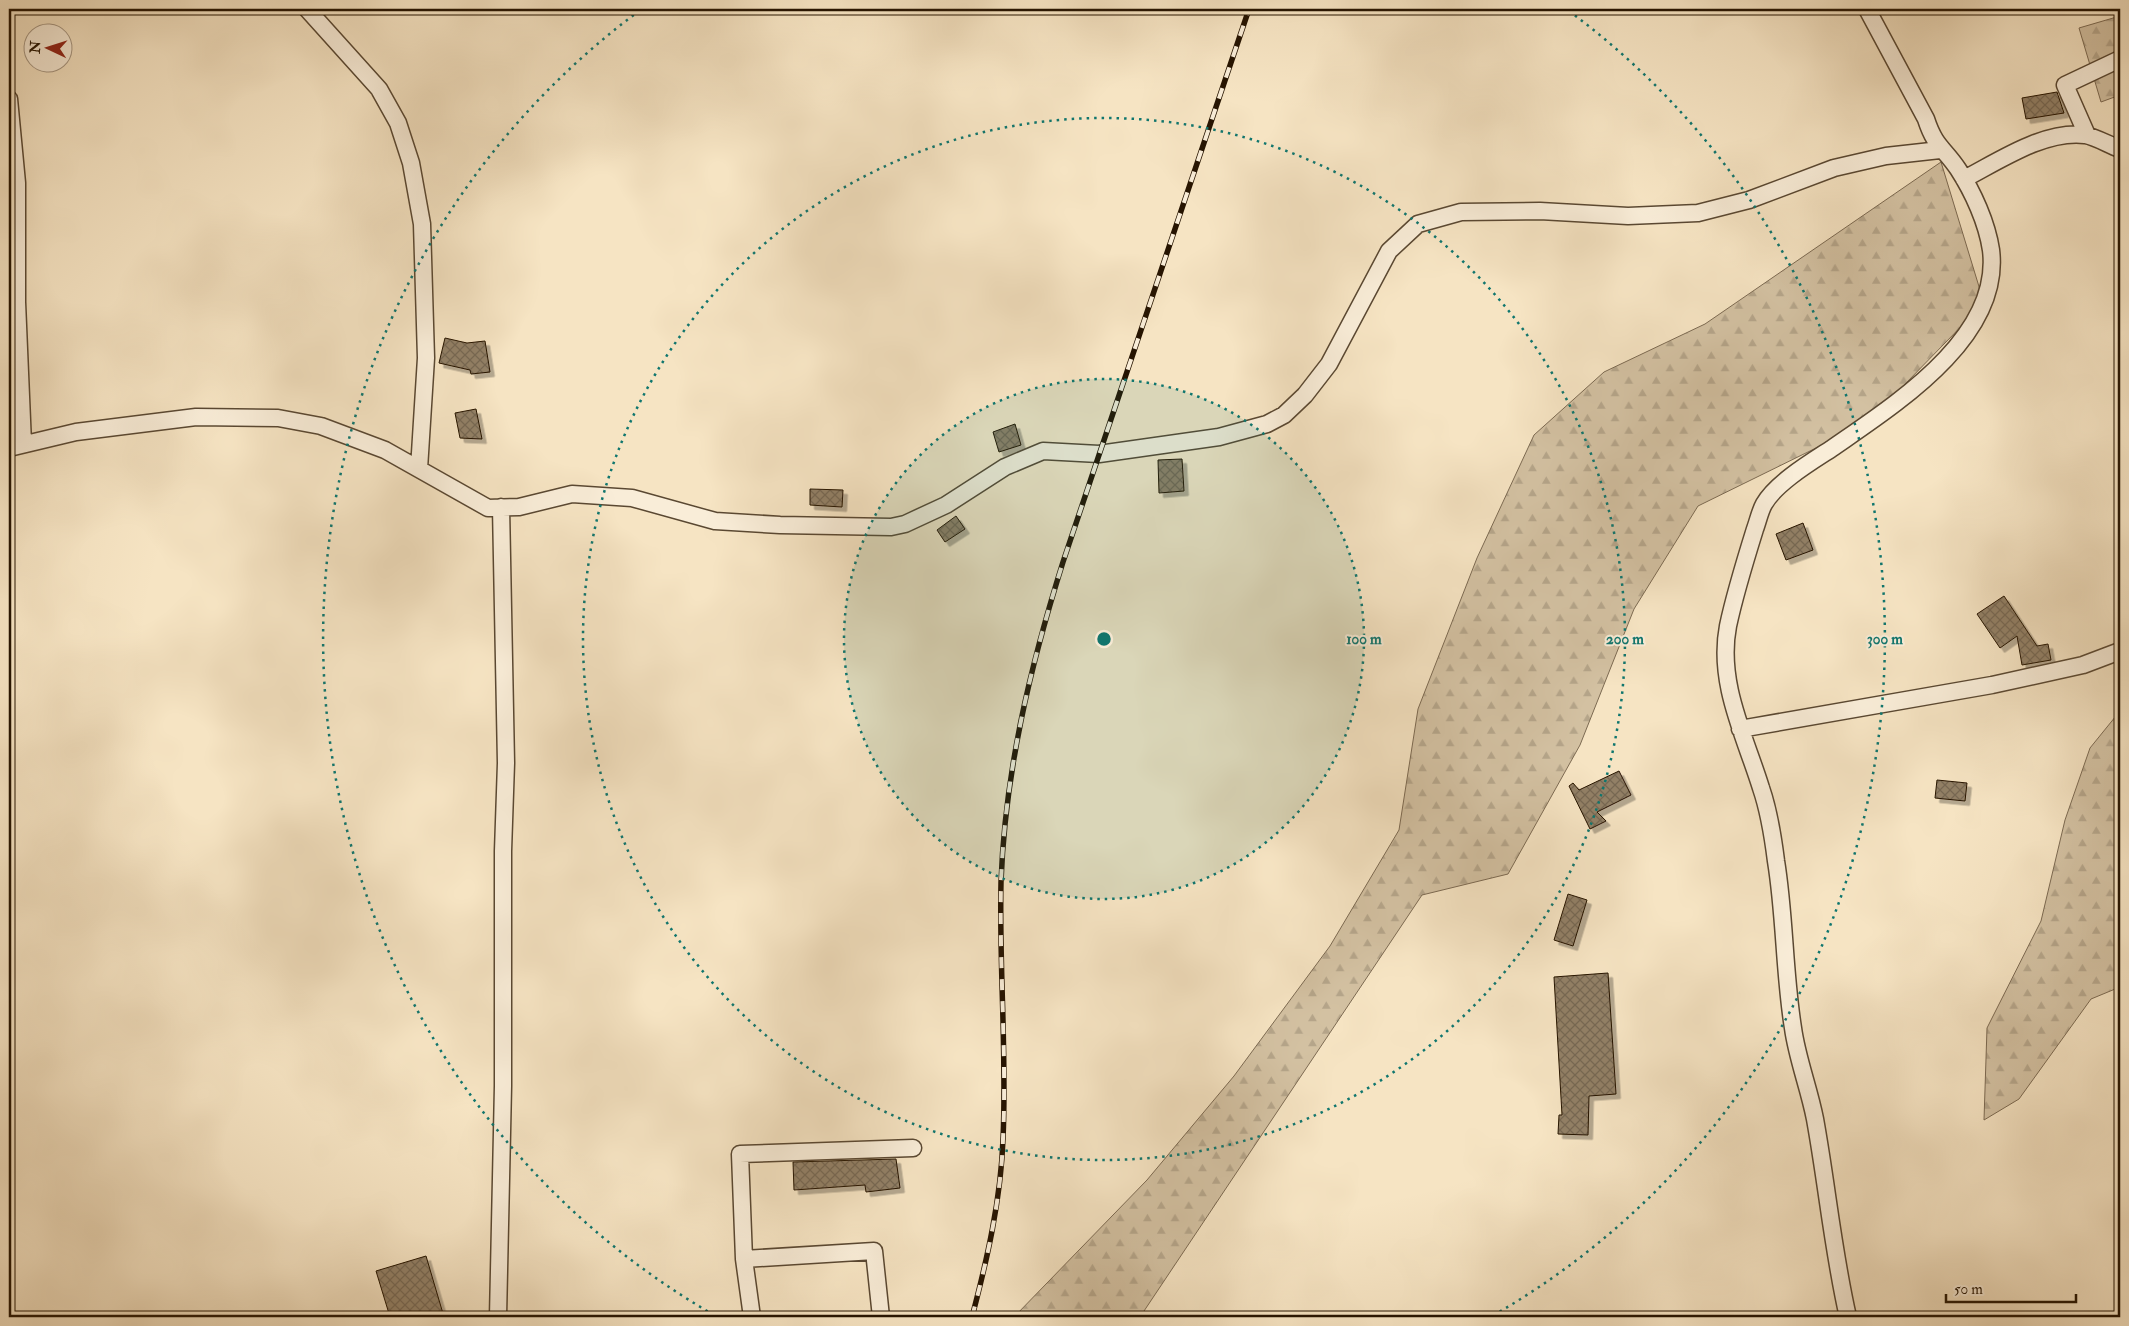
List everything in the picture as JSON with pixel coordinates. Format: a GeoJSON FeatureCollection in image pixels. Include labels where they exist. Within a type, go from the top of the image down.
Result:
{"type":"FeatureCollection","features":[{"type":"Feature","properties":{"kind":"street"},"geometry":{"type":"LineString","coordinates":[[307,9],[379,89],[398,123],[411,163],[422,224],[426,358],[419,469]]}},
{"type":"Feature","properties":{"kind":"street"},"geometry":{"type":"LineString","coordinates":[[1848,1317],[1838,1270],[1814,1116],[1793,1030],[1777,862],[1763,794],[1740,729],[1726,673],[1727,630],[1746,558],[1764,504],[1773,493],[1802,468],[1855,432],[1926,378],[1956,348],[1981,312],[1992,274],[1990,248],[1983,220],[1964,179],[1956,165],[1940,150],[1867,9]]}},
{"type":"Feature","properties":{"kind":"street"},"geometry":{"type":"LineString","coordinates":[[2087,136],[2065,85],[2120,59]]}},
{"type":"Feature","properties":{"kind":"street"},"geometry":{"type":"LineString","coordinates":[[9,99],[17,183],[16,446],[76,432],[196,417],[278,418],[321,426],[385,450],[488,508],[519,507],[572,494],[632,498],[715,521],[852,527],[891,527],[905,524],[946,505],[1005,467],[1043,451],[1098,454],[1219,437],[1267,424],[1284,415],[1305,395],[1329,364],[1389,251],[1418,224],[1462,212],[1540,211],[1628,216],[1698,213],[1749,200],[1834,168],[1886,156],[1940,150]]}},
{"type":"Feature","properties":{"kind":"street"},"geometry":{"type":"LineString","coordinates":[[1964,179],[2047,138],[2072,134],[2087,136],[2120,149]]}},
{"type":"Feature","properties":{"kind":"street"},"geometry":{"type":"LineString","coordinates":[[498,1317],[503,1086],[503,851],[506,763],[501,507]]}},
{"type":"Feature","properties":{"kind":"street"},"geometry":{"type":"LineString","coordinates":[[1740,729],[1992,685],[2084,665],[2120,651]]}},
{"type":"Feature","properties":{"kind":"street"},"geometry":{"type":"LineString","coordinates":[[752,1317],[744,1259],[740,1154],[912,1148]]}},
{"type":"Feature","properties":{"kind":"street"},"geometry":{"type":"LineString","coordinates":[[744,1259],[874,1251],[881,1317]]}},
{"type":"Feature","properties":{"kind":"green space"},"geometry":{"type":"Polygon","coordinates":[[[2120,16],[2120,95],[2101,102],[2079,28],[2120,16]]]}},
{"type":"Feature","properties":{"kind":"green space"},"geometry":{"type":"Polygon","coordinates":[[[1941,162],[1984,303],[1867,423],[1698,506],[1634,609],[1580,745],[1508,874],[1422,895],[1140,1317],[1014,1317],[1147,1180],[1234,1076],[1330,946],[1399,830],[1418,709],[1477,558],[1534,435],[1604,372],[1705,324],[1941,162]]]}},
{"type":"Feature","properties":{"kind":"green space"},"geometry":{"type":"Polygon","coordinates":[[[2120,711],[2120,987],[2091,999],[2019,1099],[1984,1120],[1987,1028],[2041,921],[2065,820],[2090,748],[2120,711]]]}},
{"type":"Feature","properties":{"kind":"building"},"geometry":{"type":"Polygon","coordinates":[[[2057,92],[2064,113],[2026,119],[2022,98],[2057,92]]]}},
{"type":"Feature","properties":{"kind":"building"},"geometry":{"type":"Polygon","coordinates":[[[445,338],[467,343],[485,341],[490,372],[471,374],[470,370],[439,363],[445,338]]]}},
{"type":"Feature","properties":{"kind":"building"},"geometry":{"type":"Polygon","coordinates":[[[476,409],[482,439],[460,438],[455,413],[476,409]]]}},
{"type":"Feature","properties":{"kind":"building"},"geometry":{"type":"Polygon","coordinates":[[[1015,424],[1021,445],[999,452],[993,432],[1015,424]]]}},
{"type":"Feature","properties":{"kind":"building"},"geometry":{"type":"Polygon","coordinates":[[[1182,459],[1184,491],[1159,493],[1158,460],[1182,459]]]}},
{"type":"Feature","properties":{"kind":"building"},"geometry":{"type":"Polygon","coordinates":[[[810,489],[843,490],[842,507],[810,505],[810,489]]]}},
{"type":"Feature","properties":{"kind":"building"},"geometry":{"type":"Polygon","coordinates":[[[956,516],[965,529],[945,542],[937,530],[956,516]]]}},
{"type":"Feature","properties":{"kind":"building"},"geometry":{"type":"Polygon","coordinates":[[[1803,523],[1813,550],[1786,560],[1776,534],[1803,523]]]}},
{"type":"Feature","properties":{"kind":"building"},"geometry":{"type":"Polygon","coordinates":[[[2004,596],[2037,646],[2048,644],[2051,660],[2022,665],[2017,636],[2000,648],[1977,614],[2004,596]]]}},
{"type":"Feature","properties":{"kind":"building"},"geometry":{"type":"Polygon","coordinates":[[[1619,771],[1631,795],[1597,812],[1606,821],[1590,829],[1569,786],[1573,783],[1579,790],[1619,771]]]}},
{"type":"Feature","properties":{"kind":"building"},"geometry":{"type":"Polygon","coordinates":[[[1937,780],[1967,783],[1965,801],[1935,798],[1937,780]]]}},
{"type":"Feature","properties":{"kind":"building"},"geometry":{"type":"Polygon","coordinates":[[[1568,894],[1587,900],[1573,946],[1554,940],[1568,894]]]}},
{"type":"Feature","properties":{"kind":"building"},"geometry":{"type":"Polygon","coordinates":[[[1608,973],[1616,1094],[1589,1096],[1588,1135],[1558,1134],[1559,1115],[1562,1115],[1554,977],[1608,973]]]}},
{"type":"Feature","properties":{"kind":"building"},"geometry":{"type":"Polygon","coordinates":[[[896,1159],[900,1188],[866,1192],[865,1185],[794,1190],[793,1162],[896,1159]]]}},
{"type":"Feature","properties":{"kind":"building"},"geometry":{"type":"Polygon","coordinates":[[[426,1256],[444,1317],[390,1317],[376,1271],[426,1256]]]}},
{"type":"Feature","properties":{"kind":"railway"},"geometry":{"type":"LineString","coordinates":[[972,1317],[992,1229],[1002,1162],[1004,1075],[1001,882],[1008,800],[1021,720],[1040,641],[1063,562],[1249,9]]}}]}
